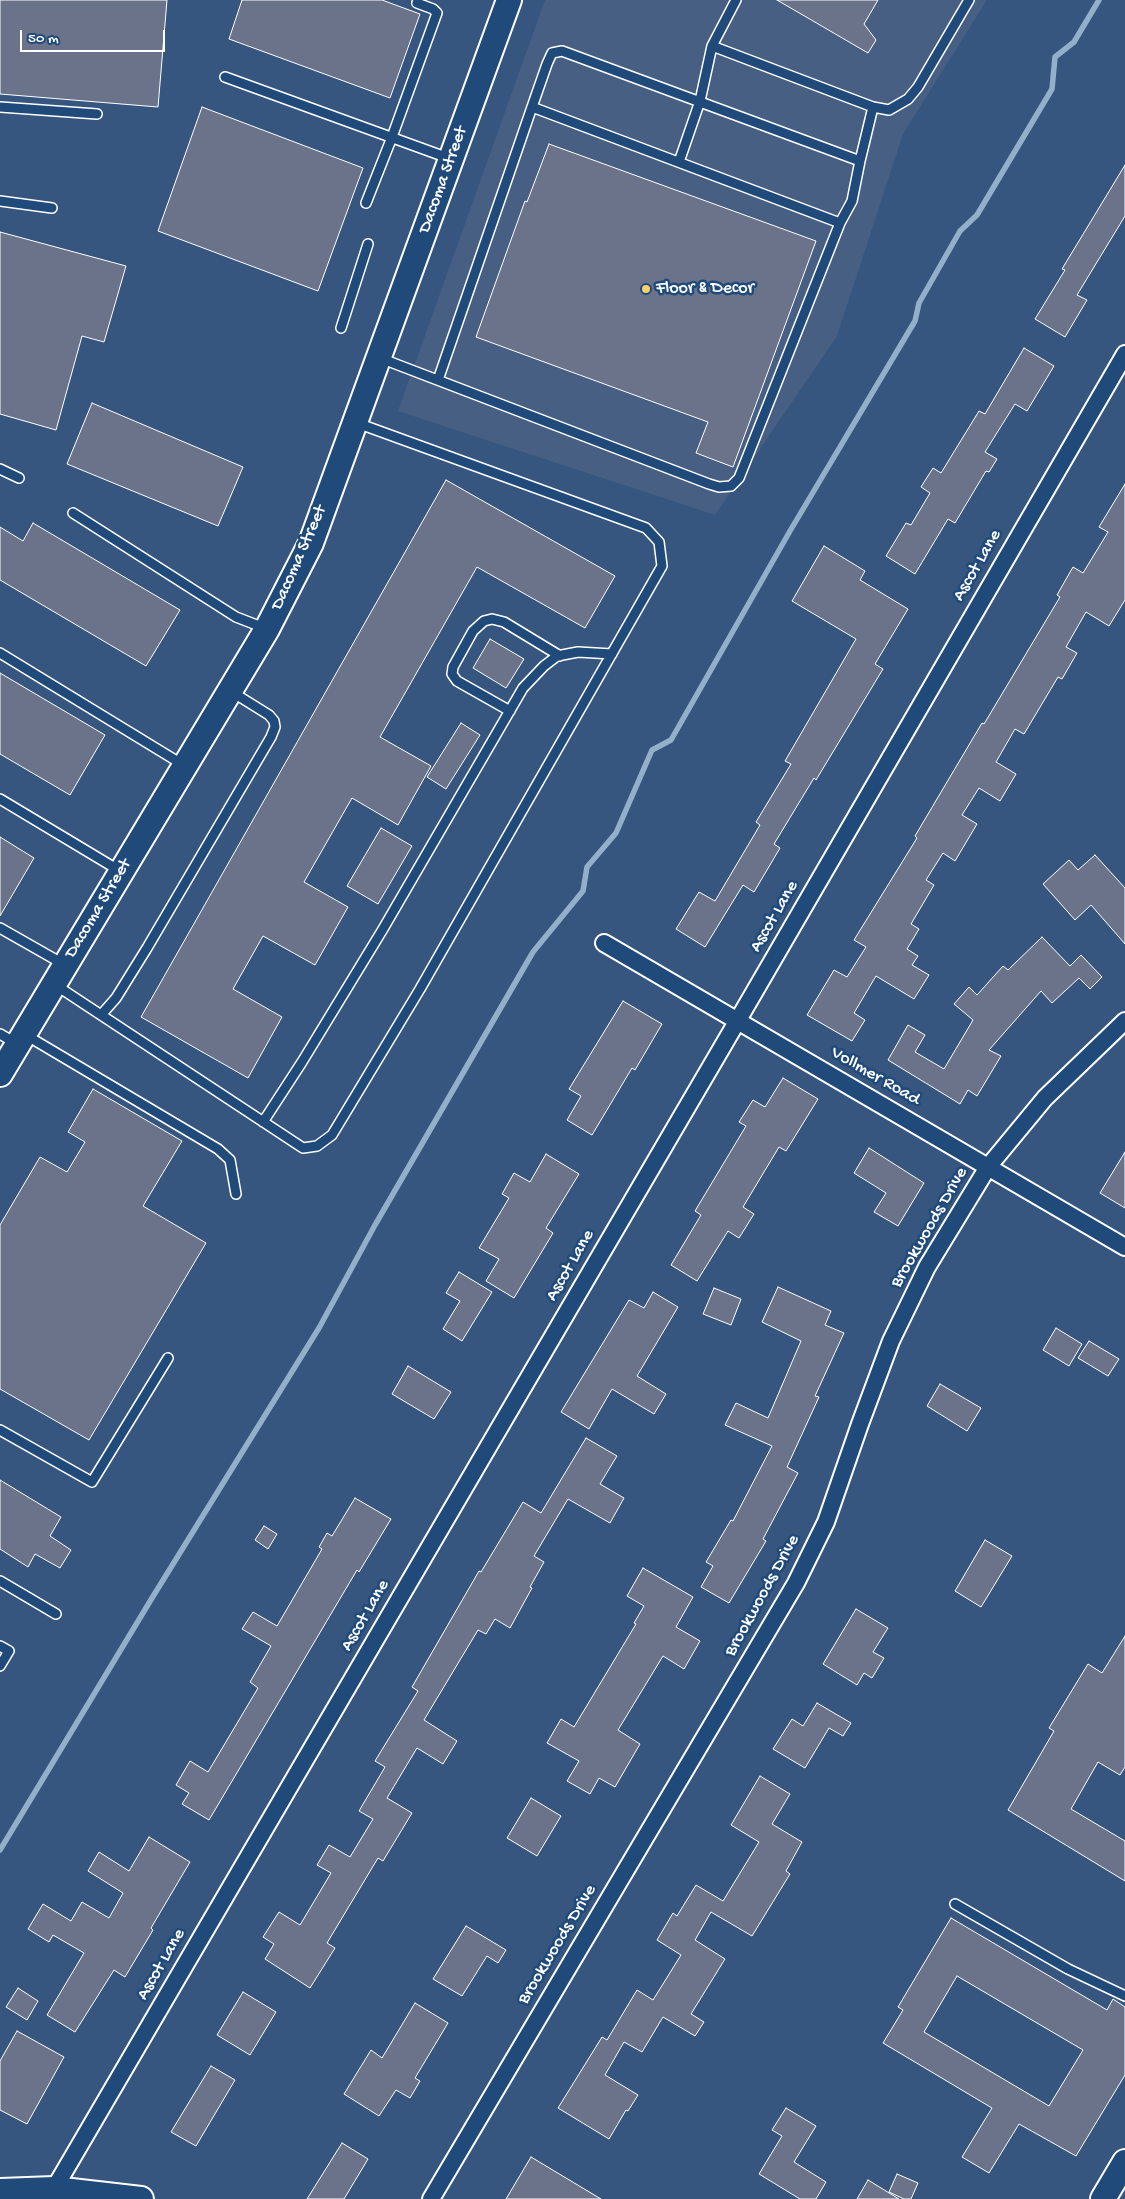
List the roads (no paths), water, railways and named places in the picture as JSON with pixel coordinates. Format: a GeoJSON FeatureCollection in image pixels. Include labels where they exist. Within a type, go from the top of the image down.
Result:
{"type":"FeatureCollection","features":[{"type":"Feature","properties":{"kind":"main road","name":"Dacoma Street"},"geometry":{"type":"LineString","coordinates":[[0,1074],[14,1037],[60,975],[268,629],[311,543],[510,0]]}},
{"type":"Feature","properties":{"kind":"main road"},"geometry":{"type":"LineString","coordinates":[[1103,2199],[1125,2162]]}},
{"type":"Feature","properties":{"kind":"main road"},"geometry":{"type":"LineString","coordinates":[[0,2190],[141,2199]]}},
{"type":"Feature","properties":{"kind":"street","name":"Ascot Lane"},"geometry":{"type":"LineString","coordinates":[[53,2194],[1125,354]]}},
{"type":"Feature","properties":{"kind":"street","name":"Vollmer Road"},"geometry":{"type":"LineString","coordinates":[[604,943],[1125,1247]]}},
{"type":"Feature","properties":{"kind":"street","name":"Brookwoods Drive"},"geometry":{"type":"LineString","coordinates":[[431,2199],[796,1583],[826,1522],[891,1341],[927,1267],[988,1167],[1045,1098],[1125,1021]]}},
{"type":"Feature","properties":{"kind":"lane"},"geometry":{"type":"LineString","coordinates":[[679,162],[700,101],[712,46],[736,0]]}},
{"type":"Feature","properties":{"kind":"lane"},"geometry":{"type":"LineString","coordinates":[[712,46],[873,107],[889,110],[908,99],[918,87],[968,0]]}},
{"type":"Feature","properties":{"kind":"lane"},"geometry":{"type":"LineString","coordinates":[[366,203],[437,13],[433,9],[415,1]]}},
{"type":"Feature","properties":{"kind":"lane"},"geometry":{"type":"LineString","coordinates":[[438,380],[552,54],[562,51],[860,161]]}},
{"type":"Feature","properties":{"kind":"lane"},"geometry":{"type":"LineString","coordinates":[[225,77],[452,159]]}},
{"type":"Feature","properties":{"kind":"lane"},"geometry":{"type":"LineString","coordinates":[[0,107],[98,114]]}},
{"type":"Feature","properties":{"kind":"lane"},"geometry":{"type":"LineString","coordinates":[[532,107],[840,223]]}},
{"type":"Feature","properties":{"kind":"lane"},"geometry":{"type":"LineString","coordinates":[[379,358],[709,484],[719,487],[730,486],[739,478],[840,223],[852,201],[873,107]]}},
{"type":"Feature","properties":{"kind":"lane"},"geometry":{"type":"LineString","coordinates":[[0,201],[52,208]]}},
{"type":"Feature","properties":{"kind":"lane"},"geometry":{"type":"LineString","coordinates":[[341,328],[368,244]]}},
{"type":"Feature","properties":{"kind":"lane"},"geometry":{"type":"LineString","coordinates":[[0,928],[60,975],[101,1015],[303,1148],[317,1146],[332,1135],[420,989],[662,566],[659,542],[646,528],[356,422]]}},
{"type":"Feature","properties":{"kind":"lane"},"geometry":{"type":"LineString","coordinates":[[0,469],[19,478]]}},
{"type":"Feature","properties":{"kind":"lane"},"geometry":{"type":"LineString","coordinates":[[73,513],[236,617],[268,629]]}},
{"type":"Feature","properties":{"kind":"lane"},"geometry":{"type":"LineString","coordinates":[[510,711],[456,681],[452,674],[452,667],[473,631],[484,621],[492,619],[504,622],[560,656]]}},
{"type":"Feature","properties":{"kind":"lane"},"geometry":{"type":"LineString","coordinates":[[263,1122],[383,929],[523,688],[544,666],[560,656],[578,652],[612,654]]}},
{"type":"Feature","properties":{"kind":"lane"},"geometry":{"type":"LineString","coordinates":[[0,653],[185,766]]}},
{"type":"Feature","properties":{"kind":"lane"},"geometry":{"type":"LineString","coordinates":[[101,1015],[116,998],[147,948],[271,736],[274,722],[270,715],[230,691]]}},
{"type":"Feature","properties":{"kind":"lane"},"geometry":{"type":"LineString","coordinates":[[0,799],[121,872]]}},
{"type":"Feature","properties":{"kind":"lane"},"geometry":{"type":"LineString","coordinates":[[14,1037],[218,1149],[230,1160],[236,1194]]}},
{"type":"Feature","properties":{"kind":"lane"},"geometry":{"type":"LineString","coordinates":[[0,1430],[92,1482],[168,1358]]}},
{"type":"Feature","properties":{"kind":"lane"},"geometry":{"type":"LineString","coordinates":[[0,1582],[56,1614]]}},
{"type":"Feature","properties":{"kind":"lane"},"geometry":{"type":"LineString","coordinates":[[0,1646],[9,1651],[0,1666]]}},
{"type":"Feature","properties":{"kind":"lane"},"geometry":{"type":"LineString","coordinates":[[955,1904],[1068,1969],[1125,1996]]}},
{"type":"Feature","properties":{"kind":"waterway"},"geometry":{"type":"LineString","coordinates":[[0,1850],[152,1598],[319,1328],[375,1225],[533,952],[583,891],[587,867],[616,833],[652,750],[671,740],[790,531],[915,321],[919,303],[960,231],[977,215],[1052,89],[1055,57],[1074,42],[1099,0]]}},
{"type":"Feature","properties":{"kind":"place","name":"Floor & Decor"},"geometry":{"type":"Point","coordinates":[646,289]}}]}
